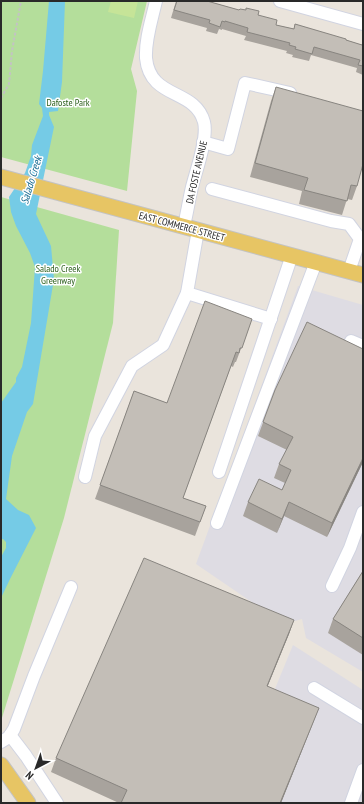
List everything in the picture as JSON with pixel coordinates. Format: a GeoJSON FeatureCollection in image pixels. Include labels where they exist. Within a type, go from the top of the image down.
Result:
{"type":"FeatureCollection","features":[{"type":"Feature","properties":{"kind":"main road","name":"EAST COMMERCE STREET"},"geometry":{"type":"LineString","coordinates":[[1,177],[356,273]]}},
{"type":"Feature","properties":{"kind":"main road"},"geometry":{"type":"LineString","coordinates":[[1,765],[28,803]]}},
{"type":"Feature","properties":{"kind":"street","name":"DA FOSTE AVENUE"},"geometry":{"type":"LineString","coordinates":[[85,477],[95,436],[132,366],[163,345],[187,294],[191,228],[203,142],[204,122],[198,110],[187,100],[159,85],[150,75],[146,57],[147,41],[156,1]]}},
{"type":"Feature","properties":{"kind":"street"},"geometry":{"type":"LineString","coordinates":[[280,1],[363,24]]}},
{"type":"Feature","properties":{"kind":"street"},"geometry":{"type":"LineString","coordinates":[[203,142],[228,149],[245,83],[300,95]]}},
{"type":"Feature","properties":{"kind":"street"},"geometry":{"type":"LineString","coordinates":[[212,188],[331,221],[349,224],[361,238],[356,273]]}},
{"type":"Feature","properties":{"kind":"street"},"geometry":{"type":"LineString","coordinates":[[219,472],[292,255]]}},
{"type":"Feature","properties":{"kind":"street"},"geometry":{"type":"LineString","coordinates":[[217,523],[258,410],[288,337],[316,262]]}},
{"type":"Feature","properties":{"kind":"street"},"geometry":{"type":"LineString","coordinates":[[187,294],[271,319]]}},
{"type":"Feature","properties":{"kind":"street"},"geometry":{"type":"LineString","coordinates":[[351,341],[363,346]]}},
{"type":"Feature","properties":{"kind":"street"},"geometry":{"type":"LineString","coordinates":[[332,586],[350,548],[363,512]]}},
{"type":"Feature","properties":{"kind":"street"},"geometry":{"type":"LineString","coordinates":[[57,803],[26,756],[6,738],[14,729],[71,587]]}},
{"type":"Feature","properties":{"kind":"street"},"geometry":{"type":"LineString","coordinates":[[314,688],[363,718]]}},
{"type":"Feature","properties":{"kind":"street"},"geometry":{"type":"LineString","coordinates":[[351,803],[363,770]]}},
{"type":"Feature","properties":{"kind":"path"},"geometry":{"type":"LineString","coordinates":[[1,98],[9,84],[12,51],[22,1]]}},
{"type":"Feature","properties":{"kind":"shaded area"},"geometry":{"type":"Polygon","coordinates":[[[298,286],[363,305],[363,672],[306,638],[302,619],[284,624],[196,564],[298,286]]]}},
{"type":"Feature","properties":{"kind":"shaded area"},"geometry":{"type":"Polygon","coordinates":[[[293,645],[363,690],[363,803],[228,803],[293,645]]]}},
{"type":"Feature","properties":{"kind":"green space","name":"Dafoste Park"},"geometry":{"type":"Polygon","coordinates":[[[1,1],[147,1],[131,69],[137,91],[127,191],[1,157],[1,1]]]}},
{"type":"Feature","properties":{"kind":"green space"},"geometry":{"type":"Polygon","coordinates":[[[111,1],[138,1],[134,18],[108,12],[111,1]]]}},
{"type":"Feature","properties":{"kind":"green space","name":"Salado Creek Greenway"},"geometry":{"type":"Polygon","coordinates":[[[1,197],[119,230],[113,323],[64,518],[1,721],[1,197]]]}},
{"type":"Feature","properties":{"kind":"water","name":"Salado Creek"},"geometry":{"type":"Polygon","coordinates":[[[49,1],[65,1],[62,82],[58,111],[49,112],[54,127],[36,214],[51,246],[54,279],[33,404],[27,412],[12,456],[6,499],[18,510],[29,515],[36,528],[1,598],[1,557],[6,548],[6,542],[1,539],[1,403],[16,382],[16,378],[22,367],[31,323],[35,267],[30,253],[16,226],[11,212],[9,197],[25,173],[31,156],[32,145],[43,116],[42,108],[39,104],[49,1]]]}},
{"type":"Feature","properties":{"kind":"building"},"geometry":{"type":"Polygon","coordinates":[[[177,1],[207,1],[239,10],[246,10],[246,8],[259,11],[258,15],[277,20],[276,25],[294,29],[295,24],[362,45],[363,43],[363,66],[358,65],[360,60],[314,47],[312,54],[295,49],[296,47],[289,45],[290,43],[247,32],[248,28],[225,21],[222,21],[220,27],[209,23],[210,20],[174,10],[177,1]]]}},
{"type":"Feature","properties":{"kind":"building"},"geometry":{"type":"Polygon","coordinates":[[[276,87],[363,111],[363,164],[357,186],[351,185],[347,201],[304,190],[308,178],[255,163],[276,87]]]}},
{"type":"Feature","properties":{"kind":"building"},"geometry":{"type":"Polygon","coordinates":[[[205,301],[252,319],[242,348],[240,348],[239,353],[236,352],[183,498],[206,506],[200,522],[100,485],[134,391],[167,403],[205,301]]]}},
{"type":"Feature","properties":{"kind":"building"},"geometry":{"type":"Polygon","coordinates":[[[307,322],[363,349],[363,458],[332,523],[289,502],[282,519],[248,502],[259,479],[282,490],[291,470],[279,464],[293,437],[263,422],[275,390],[307,322]]]}},
{"type":"Feature","properties":{"kind":"building"},"geometry":{"type":"Polygon","coordinates":[[[144,558],[294,620],[267,686],[319,708],[280,803],[121,803],[127,790],[56,758],[144,558]]]}},
{"type":"Feature","properties":{"kind":"building"},"geometry":{"type":"Polygon","coordinates":[[[363,571],[363,638],[333,619],[363,571]]]}}]}
